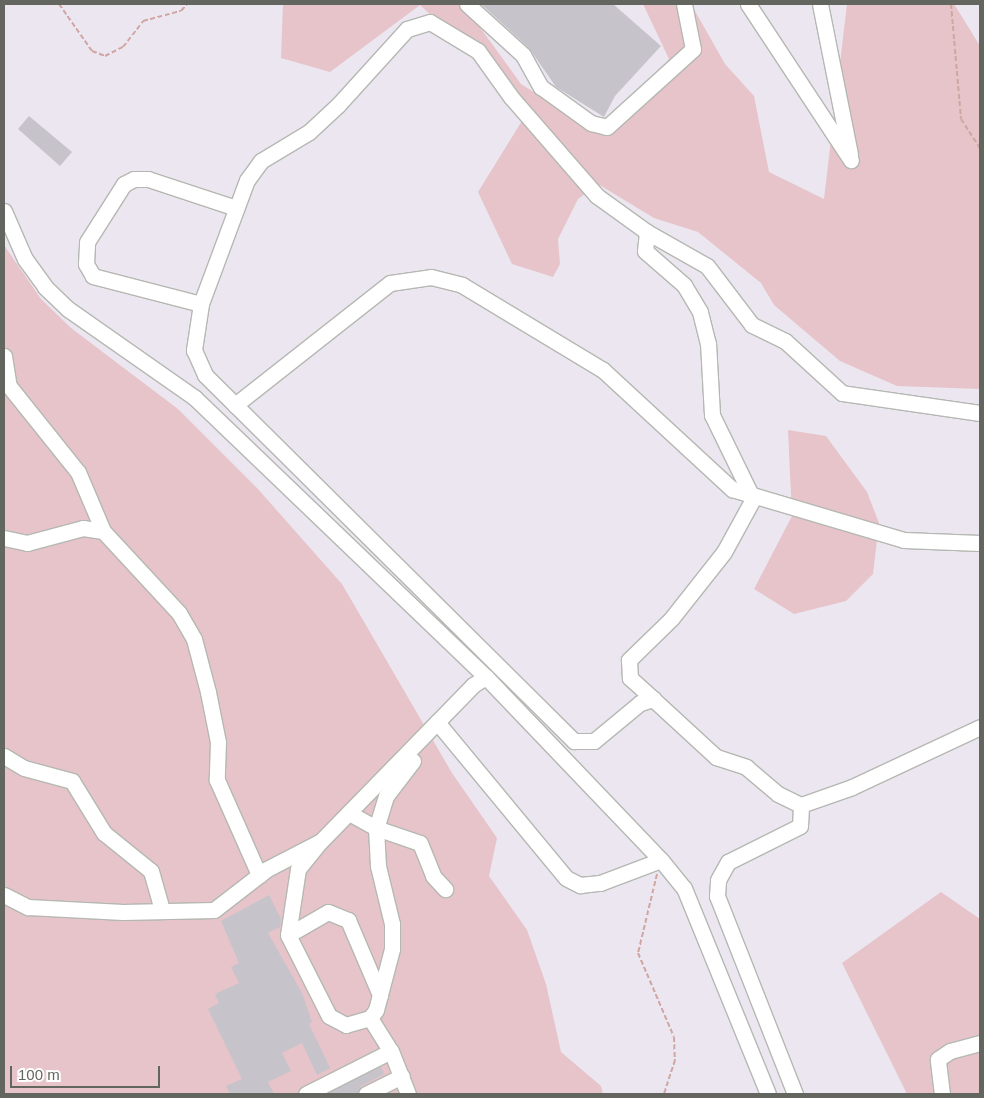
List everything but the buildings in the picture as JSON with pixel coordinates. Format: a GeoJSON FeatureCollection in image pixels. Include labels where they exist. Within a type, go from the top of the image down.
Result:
{"type":"FeatureCollection","features":[{"type":"Feature","properties":{"kind":"street"},"geometry":{"type":"LineString","coordinates":[[467,4],[523,55],[541,86],[591,123],[607,127],[693,49],[684,4]]}},
{"type":"Feature","properties":{"kind":"street"},"geometry":{"type":"LineString","coordinates":[[748,4],[851,160],[820,4]]}},
{"type":"Feature","properties":{"kind":"street"},"geometry":{"type":"LineString","coordinates":[[653,699],[640,703],[594,741],[574,740],[235,405],[196,364],[194,350],[200,304],[233,207],[261,162],[309,132],[400,36],[422,22],[441,25],[478,51],[579,179],[646,232],[707,266],[752,325],[785,340],[842,393],[980,413]]}},
{"type":"Feature","properties":{"kind":"street"},"geometry":{"type":"LineString","coordinates":[[200,304],[93,276],[86,264],[87,242],[124,184],[134,180],[148,179],[233,207]]}},
{"type":"Feature","properties":{"kind":"street"},"geometry":{"type":"LineString","coordinates":[[4,211],[25,260],[45,287],[68,309],[195,398],[486,677],[661,860],[684,888],[768,1094]]}},
{"type":"Feature","properties":{"kind":"street"},"geometry":{"type":"LineString","coordinates":[[646,232],[646,251],[684,285],[700,312],[708,343],[712,415],[753,499]]}},
{"type":"Feature","properties":{"kind":"street"},"geometry":{"type":"LineString","coordinates":[[235,405],[390,283],[431,277],[462,285],[603,370],[717,476],[753,499],[904,540],[980,543]]}},
{"type":"Feature","properties":{"kind":"street"},"geometry":{"type":"LineString","coordinates":[[4,356],[9,386],[78,472],[103,531],[179,613],[194,639],[218,742],[217,780],[259,875]]}},
{"type":"Feature","properties":{"kind":"street"},"geometry":{"type":"LineString","coordinates":[[753,499],[724,552],[671,619],[629,660],[630,678],[716,757],[746,767],[778,794],[801,805],[852,787],[980,727]]}},
{"type":"Feature","properties":{"kind":"street"},"geometry":{"type":"LineString","coordinates":[[4,538],[27,543],[83,528],[103,531]]}},
{"type":"Feature","properties":{"kind":"street"},"geometry":{"type":"LineString","coordinates":[[370,1018],[380,995],[392,949],[392,924],[378,866],[376,828],[386,796],[401,774],[441,726],[486,677]]}},
{"type":"Feature","properties":{"kind":"street"},"geometry":{"type":"LineString","coordinates":[[370,1018],[346,1025],[329,1016],[288,935],[298,869],[320,842],[349,812],[441,726]]}},
{"type":"Feature","properties":{"kind":"street"},"geometry":{"type":"LineString","coordinates":[[441,726],[566,878],[580,885],[600,883],[661,860]]}},
{"type":"Feature","properties":{"kind":"street"},"geometry":{"type":"LineString","coordinates":[[4,756],[24,768],[72,781],[104,833],[151,871],[159,887],[162,910]]}},
{"type":"Feature","properties":{"kind":"street"},"geometry":{"type":"LineString","coordinates":[[795,1094],[717,896],[718,880],[728,862],[800,826],[801,805]]}},
{"type":"Feature","properties":{"kind":"street"},"geometry":{"type":"LineString","coordinates":[[349,812],[376,828],[420,843],[433,876],[445,889]]}},
{"type":"Feature","properties":{"kind":"street"},"geometry":{"type":"LineString","coordinates":[[4,894],[28,907],[214,910],[259,875],[320,842]]}},
{"type":"Feature","properties":{"kind":"street"},"geometry":{"type":"LineString","coordinates":[[288,935],[328,912],[348,920],[380,995]]}},
{"type":"Feature","properties":{"kind":"street"},"geometry":{"type":"LineString","coordinates":[[370,1018],[391,1052],[408,1094]]}},
{"type":"Feature","properties":{"kind":"street"},"geometry":{"type":"LineString","coordinates":[[942,1094],[938,1059],[950,1051],[980,1043]]}},
{"type":"Feature","properties":{"kind":"street"},"geometry":{"type":"LineString","coordinates":[[306,1094],[391,1052]]}},
{"type":"Feature","properties":{"kind":"street"},"geometry":{"type":"LineString","coordinates":[[366,1094],[402,1076]]}},
{"type":"Feature","properties":{"kind":"path"},"geometry":{"type":"LineString","coordinates":[[59,4],[92,51],[105,56],[124,47],[144,21],[181,11],[187,4]]}},
{"type":"Feature","properties":{"kind":"path"},"geometry":{"type":"LineString","coordinates":[[951,4],[961,118],[980,148]]}},
{"type":"Feature","properties":{"kind":"path"},"geometry":{"type":"LineString","coordinates":[[661,860],[638,953],[674,1037],[675,1060],[664,1094]]}},
{"type":"Feature","properties":{"kind":"shaded area"},"geometry":{"type":"Polygon","coordinates":[[[283,4],[463,4],[521,84],[598,133],[669,59],[643,4],[691,4],[725,64],[754,96],[769,172],[824,199],[847,4],[954,4],[980,46],[980,389],[897,386],[840,361],[774,305],[761,283],[698,232],[654,218],[598,184],[578,199],[558,239],[560,264],[553,277],[512,264],[478,192],[530,108],[420,5],[330,72],[281,58],[283,4]]]}},
{"type":"Feature","properties":{"kind":"shaded area"},"geometry":{"type":"Polygon","coordinates":[[[4,245],[41,299],[71,328],[178,409],[257,488],[342,584],[452,773],[497,838],[489,876],[527,930],[546,984],[561,1052],[601,1086],[603,1094],[4,1094],[4,245]]]}},
{"type":"Feature","properties":{"kind":"shaded area"},"geometry":{"type":"Polygon","coordinates":[[[788,430],[826,436],[867,492],[879,523],[873,574],[846,601],[794,614],[754,589],[792,516],[788,430]]]}},
{"type":"Feature","properties":{"kind":"shaded area"},"geometry":{"type":"Polygon","coordinates":[[[941,892],[980,919],[980,1094],[907,1094],[842,963],[941,892]]]}}]}
